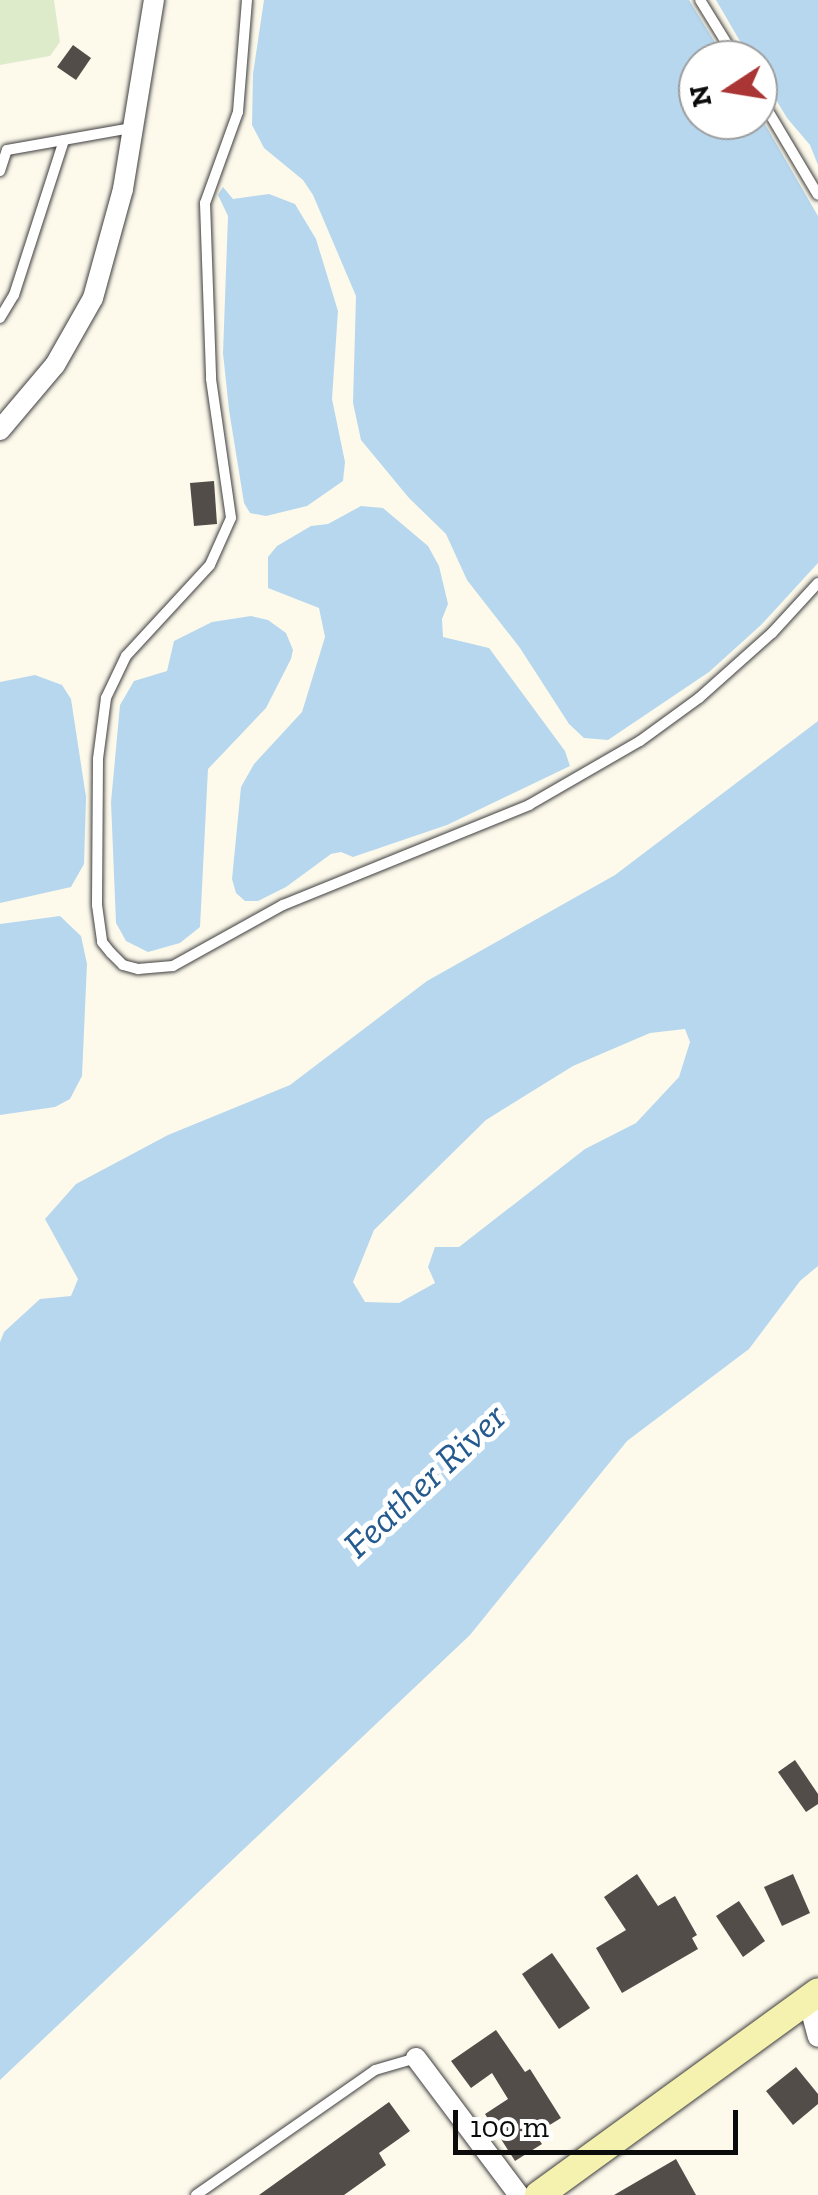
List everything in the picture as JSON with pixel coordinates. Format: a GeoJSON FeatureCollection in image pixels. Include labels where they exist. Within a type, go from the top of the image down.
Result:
{"type":"FeatureCollection","features":[{"type":"Feature","properties":{"kind":"main road"},"geometry":{"type":"LineString","coordinates":[[539,2195],[813,1996]]}},
{"type":"Feature","properties":{"kind":"street"},"geometry":{"type":"LineString","coordinates":[[0,430],[55,365],[93,298],[115,228],[154,0]]}},
{"type":"Feature","properties":{"kind":"street"},"geometry":{"type":"LineString","coordinates":[[813,1996],[818,2038]]}},
{"type":"Feature","properties":{"kind":"street"},"geometry":{"type":"LineString","coordinates":[[416,2058],[518,2195]]}},
{"type":"Feature","properties":{"kind":"lane"},"geometry":{"type":"LineString","coordinates":[[247,0],[238,112],[207,190],[204,218],[210,378],[230,518],[210,565],[126,656],[106,698],[98,758],[97,905],[102,942],[111,953],[138,970],[173,966],[283,906],[530,805],[640,741],[700,698],[772,633],[818,583]]}},
{"type":"Feature","properties":{"kind":"lane"},"geometry":{"type":"LineString","coordinates":[[700,0],[725,40]]}},
{"type":"Feature","properties":{"kind":"lane"},"geometry":{"type":"LineString","coordinates":[[0,171],[7,150],[134,128]]}},
{"type":"Feature","properties":{"kind":"lane"},"geometry":{"type":"LineString","coordinates":[[778,128],[818,196]]}},
{"type":"Feature","properties":{"kind":"lane"},"geometry":{"type":"LineString","coordinates":[[0,318],[14,295],[64,140]]}},
{"type":"Feature","properties":{"kind":"lane"},"geometry":{"type":"LineString","coordinates":[[196,2195],[376,2070],[416,2058]]}},
{"type":"Feature","properties":{"kind":"green space"},"geometry":{"type":"Polygon","coordinates":[[[0,0],[54,0],[60,42],[50,56],[0,65],[0,0]]]}},
{"type":"Feature","properties":{"kind":"water"},"geometry":{"type":"Polygon","coordinates":[[[264,0],[689,0],[714,40],[678,40],[678,140],[774,140],[818,216],[818,563],[761,625],[709,672],[608,740],[584,738],[569,724],[520,648],[467,580],[446,534],[409,498],[361,440],[353,403],[356,296],[313,195],[303,180],[264,148],[252,125],[253,74],[264,0]]]}},
{"type":"Feature","properties":{"kind":"water"},"geometry":{"type":"Polygon","coordinates":[[[716,0],[818,0],[818,165],[810,145],[778,103],[778,40],[739,40],[716,0]]]}},
{"type":"Feature","properties":{"kind":"water"},"geometry":{"type":"Polygon","coordinates":[[[223,187],[233,199],[269,194],[295,204],[316,239],[338,311],[332,399],[345,462],[343,481],[307,506],[266,516],[250,513],[244,503],[229,410],[223,353],[228,216],[218,195],[223,187]]]}},
{"type":"Feature","properties":{"kind":"water"},"geometry":{"type":"Polygon","coordinates":[[[361,506],[383,508],[428,546],[439,566],[448,604],[442,619],[443,637],[489,648],[565,751],[570,766],[447,825],[353,857],[341,852],[331,854],[286,887],[258,901],[245,901],[236,893],[232,879],[241,787],[254,764],[302,712],[325,637],[319,608],[268,588],[268,557],[277,546],[311,526],[328,524],[361,506]]]}},
{"type":"Feature","properties":{"kind":"water"},"geometry":{"type":"Polygon","coordinates":[[[251,616],[268,620],[286,633],[293,650],[291,659],[266,708],[208,769],[200,927],[180,943],[148,952],[126,941],[116,923],[111,802],[120,705],[134,681],[167,671],[174,641],[212,622],[251,616]]]}},
{"type":"Feature","properties":{"kind":"water"},"geometry":{"type":"Polygon","coordinates":[[[35,675],[62,685],[71,699],[86,797],[84,864],[71,887],[0,903],[0,682],[35,675]]]}},
{"type":"Feature","properties":{"kind":"water","name":"Feather River"},"geometry":{"type":"Polygon","coordinates":[[[818,721],[818,1266],[800,1281],[749,1349],[627,1441],[470,1635],[0,2080],[0,1342],[4,1332],[40,1299],[71,1296],[78,1279],[45,1219],[76,1184],[168,1135],[290,1085],[427,981],[615,875],[818,721]],[[685,1029],[650,1033],[573,1066],[486,1120],[374,1230],[353,1282],[365,1302],[399,1303],[435,1283],[428,1267],[435,1247],[459,1247],[585,1149],[636,1123],[679,1077],[690,1042],[685,1029]]]}},
{"type":"Feature","properties":{"kind":"water"},"geometry":{"type":"Polygon","coordinates":[[[60,916],[81,936],[87,964],[82,1076],[70,1099],[55,1107],[0,1115],[0,924],[60,916]]]}},
{"type":"Feature","properties":{"kind":"building"},"geometry":{"type":"Polygon","coordinates":[[[73,45],[91,58],[76,80],[57,67],[73,45]]]}},
{"type":"Feature","properties":{"kind":"building"},"geometry":{"type":"Polygon","coordinates":[[[214,481],[217,524],[194,526],[190,483],[214,481]]]}},
{"type":"Feature","properties":{"kind":"building"},"geometry":{"type":"Polygon","coordinates":[[[795,1760],[818,1794],[818,1804],[806,1812],[778,1772],[795,1760]]]}},
{"type":"Feature","properties":{"kind":"building"},"geometry":{"type":"Polygon","coordinates":[[[637,1874],[658,1906],[675,1896],[697,1935],[692,1938],[698,1949],[622,1993],[596,1948],[626,1930],[604,1897],[637,1874]]]}},
{"type":"Feature","properties":{"kind":"building"},"geometry":{"type":"Polygon","coordinates":[[[793,1874],[810,1913],[782,1926],[764,1887],[793,1874]]]}},
{"type":"Feature","properties":{"kind":"building"},"geometry":{"type":"Polygon","coordinates":[[[739,1901],[765,1941],[743,1957],[716,1916],[739,1901]]]}},
{"type":"Feature","properties":{"kind":"building"},"geometry":{"type":"Polygon","coordinates":[[[552,1953],[590,2008],[559,2029],[522,1974],[552,1953]]]}},
{"type":"Feature","properties":{"kind":"building"},"geometry":{"type":"Polygon","coordinates":[[[496,2030],[525,2072],[530,2069],[561,2118],[535,2134],[542,2144],[515,2161],[485,2114],[508,2099],[492,2073],[471,2088],[451,2061],[496,2030]]]}},
{"type":"Feature","properties":{"kind":"building"},"geometry":{"type":"Polygon","coordinates":[[[796,2067],[818,2094],[818,2104],[793,2125],[766,2091],[796,2067]]]}},
{"type":"Feature","properties":{"kind":"building"},"geometry":{"type":"Polygon","coordinates":[[[389,2102],[410,2131],[379,2153],[386,2165],[344,2195],[259,2195],[389,2102]]]}},
{"type":"Feature","properties":{"kind":"building"},"geometry":{"type":"Polygon","coordinates":[[[676,2159],[696,2195],[614,2195],[676,2159]]]}}]}
